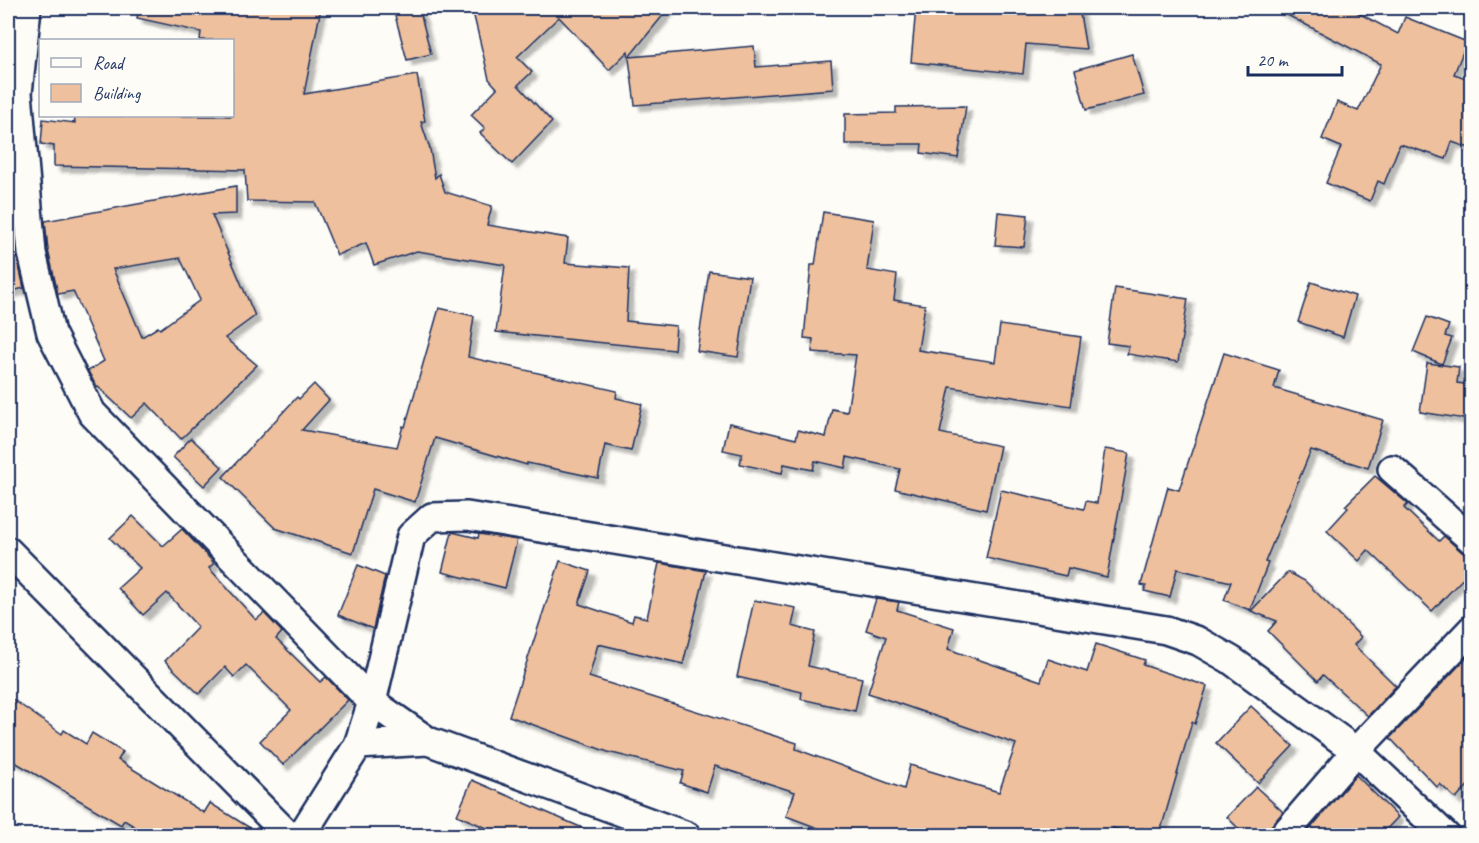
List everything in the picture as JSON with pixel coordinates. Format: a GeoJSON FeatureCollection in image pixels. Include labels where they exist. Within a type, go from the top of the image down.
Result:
{"type":"FeatureCollection","features":[{"type":"Feature","properties":{"kind":"street"},"geometry":{"type":"LineString","coordinates":[[27,8],[18,93],[32,253],[51,333],[92,413],[372,702],[428,741],[687,836]]}},
{"type":"Feature","properties":{"kind":"street"},"geometry":{"type":"LineString","coordinates":[[1392,469],[1472,540]]}},
{"type":"Feature","properties":{"kind":"street"},"geometry":{"type":"LineString","coordinates":[[301,836],[358,745],[372,702],[411,536],[432,517],[467,516],[1166,630],[1198,641],[1230,660],[1356,751],[1446,836]]}},
{"type":"Feature","properties":{"kind":"street"},"geometry":{"type":"LineString","coordinates":[[8,552],[289,836]]}},
{"type":"Feature","properties":{"kind":"street"},"geometry":{"type":"LineString","coordinates":[[1283,836],[1356,751],[1472,629]]}},
{"type":"Feature","properties":{"kind":"street"},"geometry":{"type":"LineString","coordinates":[[358,745],[428,741]]}},
{"type":"Feature","properties":{"kind":"building"},"geometry":{"type":"Polygon","coordinates":[[[139,8],[321,8],[304,94],[417,75],[425,121],[421,122],[430,149],[435,178],[439,174],[445,192],[492,206],[487,225],[568,238],[565,263],[629,268],[626,321],[676,326],[674,350],[496,332],[505,265],[417,251],[374,265],[366,243],[337,255],[315,202],[247,201],[245,170],[54,166],[54,146],[41,144],[43,119],[75,123],[74,117],[234,117],[234,39],[200,39],[201,32],[137,18],[139,8]]]}},
{"type":"Feature","properties":{"kind":"building"},"geometry":{"type":"Polygon","coordinates":[[[393,8],[419,8],[431,54],[407,60],[393,8]]]}},
{"type":"Feature","properties":{"kind":"building"},"geometry":{"type":"Polygon","coordinates":[[[472,8],[669,8],[629,57],[754,46],[756,67],[831,61],[833,89],[635,105],[628,51],[609,70],[559,17],[517,57],[532,72],[518,85],[552,122],[512,164],[480,133],[485,128],[471,115],[497,88],[489,79],[472,8]]]}},
{"type":"Feature","properties":{"kind":"building"},"geometry":{"type":"Polygon","coordinates":[[[916,8],[1079,8],[1086,49],[1026,44],[1023,74],[911,62],[916,8]]]}},
{"type":"Feature","properties":{"kind":"building"},"geometry":{"type":"Polygon","coordinates":[[[1274,8],[1349,8],[1398,34],[1405,17],[1467,42],[1454,74],[1472,80],[1472,149],[1452,142],[1446,159],[1400,144],[1384,184],[1378,181],[1370,201],[1326,183],[1341,147],[1322,139],[1337,102],[1358,111],[1381,64],[1274,8]]]}},
{"type":"Feature","properties":{"kind":"building"},"geometry":{"type":"Polygon","coordinates":[[[1132,54],[1144,95],[1086,110],[1075,70],[1132,54]]]}},
{"type":"Feature","properties":{"kind":"building"},"geometry":{"type":"Polygon","coordinates":[[[966,106],[958,158],[921,153],[922,144],[845,144],[845,114],[896,113],[896,107],[966,106]]]}},
{"type":"Feature","properties":{"kind":"building"},"geometry":{"type":"Polygon","coordinates":[[[236,186],[236,214],[212,215],[255,316],[225,338],[257,365],[181,439],[147,403],[131,418],[95,384],[88,371],[104,361],[73,291],[58,294],[48,250],[45,221],[236,186]],[[180,258],[113,269],[142,337],[158,327],[160,329],[200,300],[180,258]]]}},
{"type":"Feature","properties":{"kind":"building"},"geometry":{"type":"Polygon","coordinates":[[[823,212],[874,220],[867,270],[897,275],[894,300],[925,305],[918,350],[995,362],[1000,325],[1081,337],[1071,406],[950,387],[940,433],[1000,446],[986,510],[895,489],[900,469],[847,457],[845,468],[815,461],[813,470],[784,464],[782,473],[740,464],[742,454],[723,450],[729,423],[796,439],[798,430],[826,437],[832,409],[847,412],[856,355],[812,352],[813,339],[804,338],[811,265],[815,265],[823,212]]]}},
{"type":"Feature","properties":{"kind":"building"},"geometry":{"type":"Polygon","coordinates":[[[998,212],[1028,215],[1024,247],[995,245],[998,212]]]}},
{"type":"Feature","properties":{"kind":"building"},"geometry":{"type":"Polygon","coordinates":[[[17,257],[24,288],[8,292],[8,260],[17,257]]]}},
{"type":"Feature","properties":{"kind":"building"},"geometry":{"type":"Polygon","coordinates":[[[709,271],[750,277],[738,357],[697,351],[709,271]]]}},
{"type":"Feature","properties":{"kind":"building"},"geometry":{"type":"Polygon","coordinates":[[[1311,282],[1355,296],[1343,337],[1298,322],[1311,282]]]}},
{"type":"Feature","properties":{"kind":"building"},"geometry":{"type":"Polygon","coordinates":[[[1115,288],[1188,299],[1178,362],[1127,354],[1129,346],[1107,343],[1115,288]]]}},
{"type":"Feature","properties":{"kind":"building"},"geometry":{"type":"Polygon","coordinates":[[[439,308],[474,316],[468,357],[617,391],[616,398],[642,404],[631,451],[605,445],[598,478],[527,463],[527,465],[435,438],[415,502],[373,489],[353,553],[275,528],[223,477],[297,397],[299,399],[314,384],[329,400],[302,430],[397,447],[403,426],[405,427],[439,308]]]}},
{"type":"Feature","properties":{"kind":"building"},"geometry":{"type":"Polygon","coordinates":[[[1427,317],[1449,325],[1445,336],[1452,338],[1442,364],[1413,352],[1427,317]]]}},
{"type":"Feature","properties":{"kind":"building"},"geometry":{"type":"Polygon","coordinates":[[[1224,353],[1279,370],[1274,388],[1383,420],[1368,468],[1311,450],[1265,562],[1268,563],[1250,610],[1224,600],[1231,582],[1177,569],[1170,597],[1144,591],[1146,586],[1141,585],[1168,487],[1179,490],[1224,353]]]}},
{"type":"Feature","properties":{"kind":"building"},"geometry":{"type":"Polygon","coordinates":[[[1427,363],[1459,367],[1457,383],[1472,385],[1472,420],[1420,412],[1427,363]]]}},
{"type":"Feature","properties":{"kind":"building"},"geometry":{"type":"Polygon","coordinates":[[[191,438],[222,467],[204,486],[173,457],[191,438]]]}},
{"type":"Feature","properties":{"kind":"building"},"geometry":{"type":"Polygon","coordinates":[[[1105,449],[1129,453],[1107,577],[1068,568],[1066,576],[986,558],[1001,490],[1084,509],[1086,501],[1097,503],[1105,449]]]}},
{"type":"Feature","properties":{"kind":"building"},"geometry":{"type":"Polygon","coordinates":[[[1375,476],[1408,504],[1404,508],[1439,541],[1444,536],[1462,552],[1472,555],[1472,569],[1432,611],[1368,550],[1359,561],[1327,531],[1348,508],[1345,506],[1375,476]]]}},
{"type":"Feature","properties":{"kind":"building"},"geometry":{"type":"Polygon","coordinates":[[[133,516],[163,546],[182,529],[214,563],[209,568],[256,620],[264,613],[282,632],[276,639],[320,682],[326,677],[348,700],[283,765],[260,741],[291,710],[246,665],[234,677],[225,667],[199,694],[165,661],[198,627],[167,593],[143,615],[118,588],[140,568],[110,538],[133,516]]]}},
{"type":"Feature","properties":{"kind":"building"},"geometry":{"type":"Polygon","coordinates":[[[452,532],[478,538],[479,534],[517,540],[505,588],[442,572],[452,532]]]}},
{"type":"Feature","properties":{"kind":"building"},"geometry":{"type":"Polygon","coordinates":[[[560,561],[590,571],[579,604],[632,622],[634,615],[647,618],[659,563],[706,571],[683,664],[598,644],[589,677],[797,743],[796,749],[904,789],[910,765],[999,792],[1016,744],[868,693],[886,637],[866,630],[876,599],[899,602],[897,610],[954,628],[948,649],[1041,681],[1048,659],[1087,672],[1096,644],[1145,660],[1143,665],[1207,686],[1195,724],[1192,722],[1160,833],[1141,828],[1139,834],[1113,828],[1111,836],[903,836],[883,830],[880,836],[839,836],[786,816],[795,792],[715,766],[707,792],[680,783],[684,771],[608,752],[509,716],[560,561]]]}},
{"type":"Feature","properties":{"kind":"building"},"geometry":{"type":"Polygon","coordinates":[[[358,565],[385,576],[373,629],[338,615],[358,565]]]}},
{"type":"Feature","properties":{"kind":"building"},"geometry":{"type":"Polygon","coordinates":[[[1288,572],[1305,581],[1361,637],[1354,645],[1396,686],[1368,716],[1323,675],[1318,681],[1268,631],[1277,621],[1251,611],[1288,572]]]}},
{"type":"Feature","properties":{"kind":"building"},"geometry":{"type":"Polygon","coordinates":[[[754,600],[796,608],[792,626],[815,632],[808,666],[862,678],[855,711],[801,699],[802,692],[737,677],[754,600]]]}},
{"type":"Feature","properties":{"kind":"building"},"geometry":{"type":"Polygon","coordinates":[[[1472,652],[1472,781],[1456,799],[1440,784],[1437,787],[1390,738],[1472,652]]]}},
{"type":"Feature","properties":{"kind":"building"},"geometry":{"type":"Polygon","coordinates":[[[8,696],[62,734],[64,730],[86,744],[92,733],[123,752],[118,760],[204,813],[210,803],[263,836],[150,836],[124,820],[121,825],[8,758],[8,696]]]}},
{"type":"Feature","properties":{"kind":"building"},"geometry":{"type":"Polygon","coordinates":[[[1251,706],[1293,746],[1258,783],[1216,743],[1251,706]]]}},
{"type":"Feature","properties":{"kind":"building"},"geometry":{"type":"Polygon","coordinates":[[[1356,775],[1398,817],[1380,836],[1304,836],[1356,775]]]}},
{"type":"Feature","properties":{"kind":"building"},"geometry":{"type":"Polygon","coordinates":[[[472,780],[601,836],[505,836],[457,815],[472,780]]]}},
{"type":"Feature","properties":{"kind":"building"},"geometry":{"type":"Polygon","coordinates":[[[1256,787],[1283,812],[1271,826],[1268,836],[1246,836],[1227,817],[1256,787]]]}}]}
